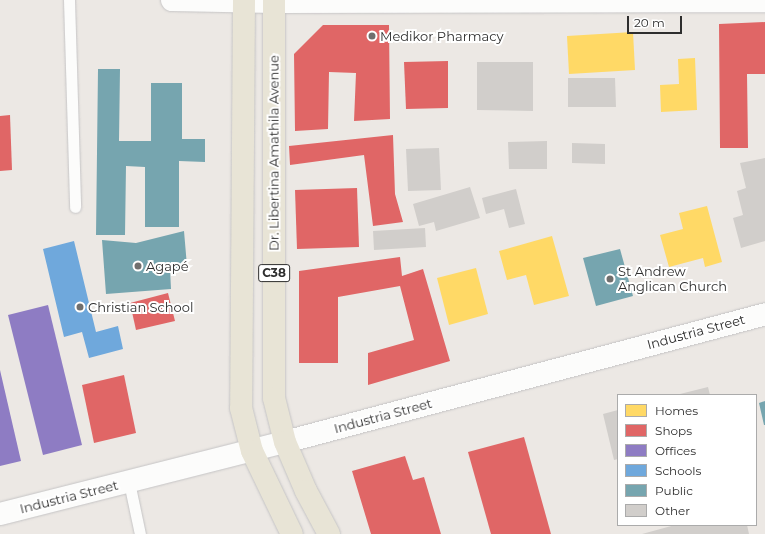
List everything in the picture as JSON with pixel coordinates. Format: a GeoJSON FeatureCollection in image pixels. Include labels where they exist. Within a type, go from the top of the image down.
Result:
{"type":"FeatureCollection","features":[{"type":"Feature","properties":{"kind":"main road","name":"C38"},"geometry":{"type":"LineString","coordinates":[[244,1],[241,408],[252,451],[292,534]]}},
{"type":"Feature","properties":{"kind":"main road","name":"Dr. Libertina Amathila Avenue"},"geometry":{"type":"LineString","coordinates":[[274,1],[274,398],[285,442],[306,491],[329,534]]}},
{"type":"Feature","properties":{"kind":"street"},"geometry":{"type":"LineString","coordinates":[[172,0],[765,1]]}},
{"type":"Feature","properties":{"kind":"street","name":"Industria Street"},"geometry":{"type":"LineString","coordinates":[[0,514],[252,451],[765,314]]}},
{"type":"Feature","properties":{"kind":"lane"},"geometry":{"type":"LineString","coordinates":[[69,0],[74,207]]}},
{"type":"Feature","properties":{"kind":"lane"},"geometry":{"type":"LineString","coordinates":[[129,482],[140,534]]}},
{"type":"Feature","properties":{"kind":"building: Homes"},"geometry":{"type":"Polygon","coordinates":[[[633,32],[635,70],[569,74],[567,36],[633,32]]]}},
{"type":"Feature","properties":{"kind":"building: Homes"},"geometry":{"type":"Polygon","coordinates":[[[695,58],[697,110],[661,112],[660,85],[679,84],[678,59],[695,58]]]}},
{"type":"Feature","properties":{"kind":"building: Homes"},"geometry":{"type":"Polygon","coordinates":[[[707,206],[722,262],[705,267],[703,258],[669,267],[660,235],[683,229],[679,213],[707,206]]]}},
{"type":"Feature","properties":{"kind":"building: Homes"},"geometry":{"type":"Polygon","coordinates":[[[552,236],[569,296],[534,305],[526,275],[507,280],[499,251],[552,236]]]}},
{"type":"Feature","properties":{"kind":"building: Homes"},"geometry":{"type":"Polygon","coordinates":[[[476,268],[488,314],[449,325],[437,278],[476,268]]]}},
{"type":"Feature","properties":{"kind":"building: Shops"},"geometry":{"type":"Polygon","coordinates":[[[765,22],[765,74],[747,74],[748,148],[720,148],[719,24],[765,22]]]}},
{"type":"Feature","properties":{"kind":"building: Shops"},"geometry":{"type":"Polygon","coordinates":[[[323,25],[389,25],[390,119],[354,121],[356,73],[329,72],[328,129],[295,131],[294,54],[323,25]]]}},
{"type":"Feature","properties":{"kind":"building: Shops"},"geometry":{"type":"Polygon","coordinates":[[[448,61],[448,108],[406,109],[404,62],[448,61]]]}},
{"type":"Feature","properties":{"kind":"building: Shops"},"geometry":{"type":"Polygon","coordinates":[[[10,115],[12,170],[0,171],[0,116],[10,115]]]}},
{"type":"Feature","properties":{"kind":"building: Shops"},"geometry":{"type":"Polygon","coordinates":[[[393,135],[395,194],[403,222],[373,226],[364,155],[290,165],[289,146],[393,135]]]}},
{"type":"Feature","properties":{"kind":"building: Shops"},"geometry":{"type":"Polygon","coordinates":[[[357,188],[359,247],[297,249],[295,190],[357,188]]]}},
{"type":"Feature","properties":{"kind":"building: Shops"},"geometry":{"type":"Polygon","coordinates":[[[400,257],[402,276],[423,269],[450,361],[368,385],[368,353],[414,340],[400,286],[338,297],[338,363],[299,363],[299,271],[400,257]]]}},
{"type":"Feature","properties":{"kind":"building: Shops"},"geometry":{"type":"Polygon","coordinates":[[[168,293],[175,321],[136,330],[130,303],[168,293]]]}},
{"type":"Feature","properties":{"kind":"building: Shops"},"geometry":{"type":"Polygon","coordinates":[[[124,375],[136,433],[94,443],[82,385],[124,375]]]}},
{"type":"Feature","properties":{"kind":"building: Shops"},"geometry":{"type":"Polygon","coordinates":[[[524,437],[551,534],[491,534],[468,452],[524,437]]]}},
{"type":"Feature","properties":{"kind":"building: Shops"},"geometry":{"type":"Polygon","coordinates":[[[405,456],[413,480],[424,477],[441,534],[371,534],[352,471],[405,456]]]}},
{"type":"Feature","properties":{"kind":"building: Offices"},"geometry":{"type":"Polygon","coordinates":[[[48,305],[82,445],[43,455],[8,315],[48,305]]]}},
{"type":"Feature","properties":{"kind":"building: Offices"},"geometry":{"type":"Polygon","coordinates":[[[0,370],[21,461],[0,466],[0,370]]]}},
{"type":"Feature","properties":{"kind":"building: Schools"},"geometry":{"type":"Polygon","coordinates":[[[74,241],[96,332],[118,326],[123,349],[89,358],[82,332],[64,337],[43,249],[74,241]]]}},
{"type":"Feature","properties":{"kind":"building: Public"},"geometry":{"type":"Polygon","coordinates":[[[98,69],[120,69],[119,141],[151,141],[151,83],[182,83],[182,139],[205,139],[205,162],[179,161],[179,227],[145,227],[145,167],[126,166],[125,235],[96,235],[98,69]]]}},
{"type":"Feature","properties":{"kind":"building: Public"},"geometry":{"type":"Polygon","coordinates":[[[184,231],[187,266],[170,269],[171,289],[106,294],[102,240],[136,243],[184,231]]]}},
{"type":"Feature","properties":{"kind":"building: Public"},"geometry":{"type":"Polygon","coordinates":[[[620,249],[633,296],[596,306],[583,258],[620,249]]]}},
{"type":"Feature","properties":{"kind":"building: Public"},"geometry":{"type":"Polygon","coordinates":[[[765,401],[765,425],[764,425],[759,403],[765,401]]]}},
{"type":"Feature","properties":{"kind":"building: Other"},"geometry":{"type":"Polygon","coordinates":[[[477,62],[533,62],[533,111],[477,110],[477,62]]]}},
{"type":"Feature","properties":{"kind":"building: Other"},"geometry":{"type":"Polygon","coordinates":[[[568,78],[615,78],[616,107],[568,107],[568,78]]]}},
{"type":"Feature","properties":{"kind":"building: Other"},"geometry":{"type":"Polygon","coordinates":[[[547,141],[547,169],[509,169],[508,142],[547,141]]]}},
{"type":"Feature","properties":{"kind":"building: Other"},"geometry":{"type":"Polygon","coordinates":[[[572,143],[605,144],[605,164],[572,163],[572,143]]]}},
{"type":"Feature","properties":{"kind":"building: Other"},"geometry":{"type":"Polygon","coordinates":[[[439,148],[441,190],[408,191],[406,149],[439,148]]]}},
{"type":"Feature","properties":{"kind":"building: Other"},"geometry":{"type":"Polygon","coordinates":[[[765,158],[765,241],[741,248],[733,218],[743,215],[737,191],[746,188],[740,163],[765,158]]]}},
{"type":"Feature","properties":{"kind":"building: Other"},"geometry":{"type":"Polygon","coordinates":[[[470,187],[480,218],[436,231],[434,222],[419,226],[413,204],[470,187]]]}},
{"type":"Feature","properties":{"kind":"building: Other"},"geometry":{"type":"Polygon","coordinates":[[[516,189],[525,224],[509,228],[504,209],[486,214],[482,198],[516,189]]]}},
{"type":"Feature","properties":{"kind":"building: Other"},"geometry":{"type":"Polygon","coordinates":[[[425,228],[426,247],[374,250],[373,231],[425,228]]]}},
{"type":"Feature","properties":{"kind":"building: Other"},"geometry":{"type":"Polygon","coordinates":[[[708,387],[710,394],[680,394],[708,387]]]}},
{"type":"Feature","properties":{"kind":"building: Other"},"geometry":{"type":"Polygon","coordinates":[[[617,410],[617,459],[614,460],[603,414],[617,410]]]}},
{"type":"Feature","properties":{"kind":"building: Other"},"geometry":{"type":"Polygon","coordinates":[[[671,526],[747,526],[749,534],[642,534],[671,526]]]}},
{"type":"Feature","properties":{"kind":"place","name":"Medikor Pharmacy"},"geometry":{"type":"Point","coordinates":[372,36]}},
{"type":"Feature","properties":{"kind":"place","name":"Agapé"},"geometry":{"type":"Point","coordinates":[138,266]}},
{"type":"Feature","properties":{"kind":"place","name":"St Andrew Anglican Church"},"geometry":{"type":"Point","coordinates":[610,279]}},
{"type":"Feature","properties":{"kind":"place","name":"Christian School"},"geometry":{"type":"Point","coordinates":[80,307]}}]}
